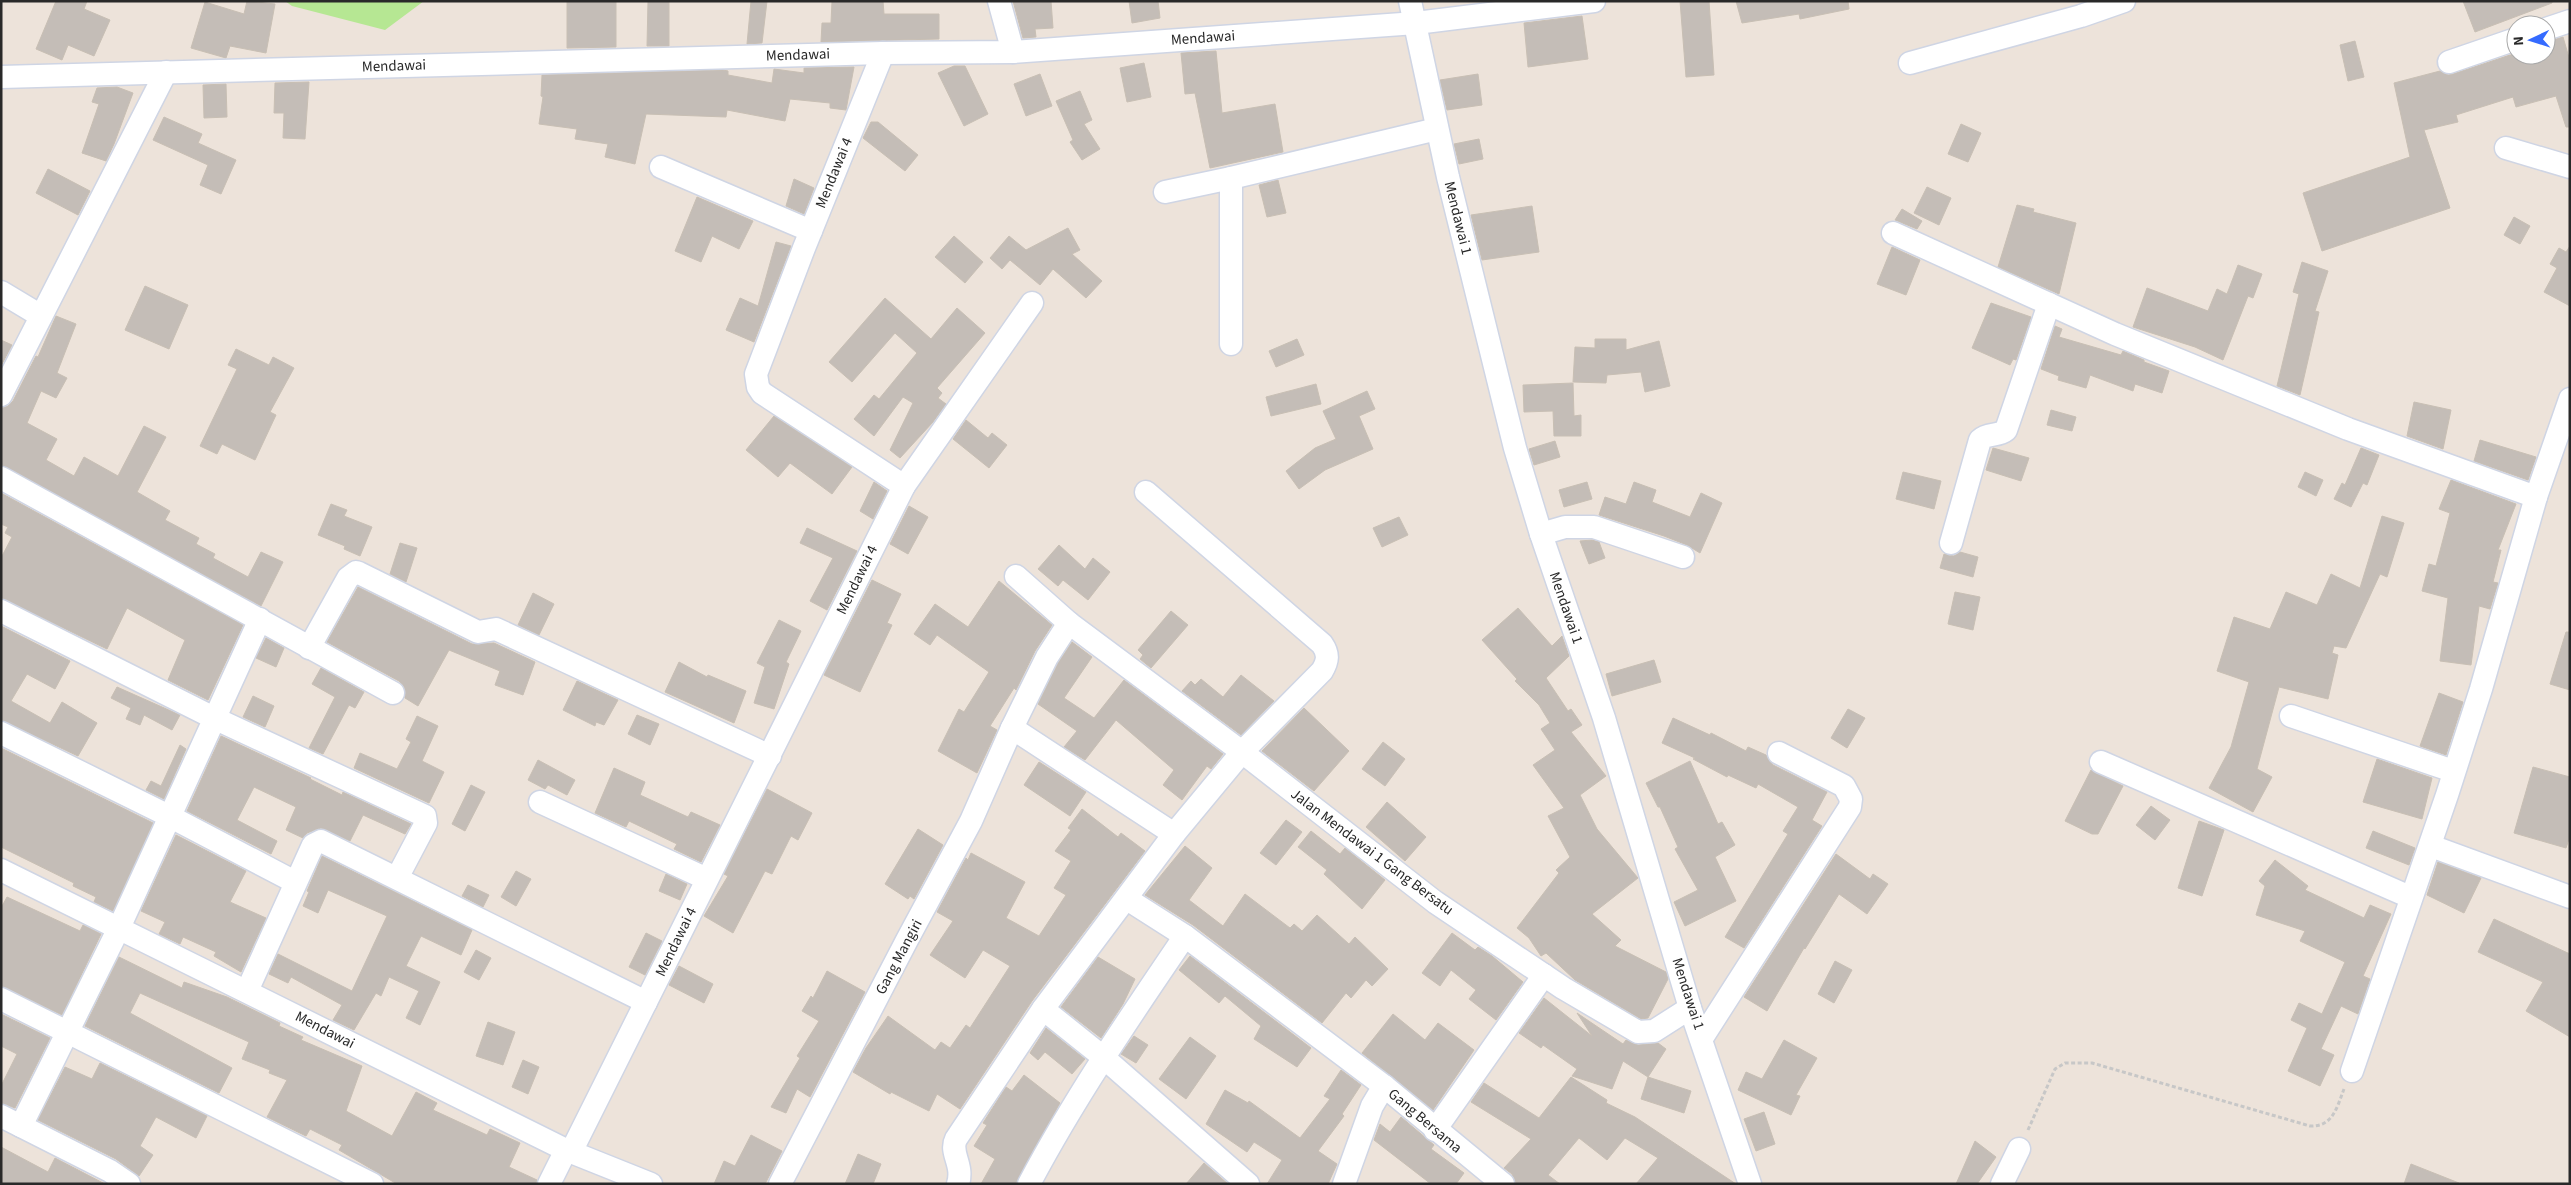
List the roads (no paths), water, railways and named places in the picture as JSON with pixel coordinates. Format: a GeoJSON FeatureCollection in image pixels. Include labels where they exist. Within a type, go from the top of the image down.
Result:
{"type":"FeatureCollection","features":[{"type":"Feature","properties":{"kind":"street"},"geometry":{"type":"LineString","coordinates":[[999,1],[1013,52]]}},
{"type":"Feature","properties":{"kind":"street","name":"Mendawai 1"},"geometry":{"type":"LineString","coordinates":[[1410,1],[1438,129],[1515,448],[1541,534],[1604,718],[1690,1008],[1702,1038],[1750,1184]]}},
{"type":"Feature","properties":{"kind":"street","name":"Mendawai"},"geometry":{"type":"LineString","coordinates":[[1,77],[883,52],[1013,52],[1416,23],[1594,1]]}},
{"type":"Feature","properties":{"kind":"street"},"geometry":{"type":"LineString","coordinates":[[1910,63],[2079,9],[2124,1]]}},
{"type":"Feature","properties":{"kind":"street"},"geometry":{"type":"LineString","coordinates":[[2556,26],[2570,21]]}},
{"type":"Feature","properties":{"kind":"street"},"geometry":{"type":"LineString","coordinates":[[2449,62],[2506,42]]}},
{"type":"Feature","properties":{"kind":"street","name":"Mendawai 4"},"geometry":{"type":"LineString","coordinates":[[550,1184],[646,1002],[904,486],[762,393],[758,387],[756,374],[883,52]]}},
{"type":"Feature","properties":{"kind":"street"},"geometry":{"type":"LineString","coordinates":[[1,395],[166,72]]}},
{"type":"Feature","properties":{"kind":"street"},"geometry":{"type":"LineString","coordinates":[[1165,192],[1438,129]]}},
{"type":"Feature","properties":{"kind":"street"},"geometry":{"type":"LineString","coordinates":[[2506,148],[2570,167]]}},
{"type":"Feature","properties":{"kind":"street"},"geometry":{"type":"LineString","coordinates":[[661,167],[811,231]]}},
{"type":"Feature","properties":{"kind":"street"},"geometry":{"type":"LineString","coordinates":[[1230,178],[1230,344]]}},
{"type":"Feature","properties":{"kind":"street"},"geometry":{"type":"LineString","coordinates":[[1893,233],[2115,334],[2348,429],[2536,497]]}},
{"type":"Feature","properties":{"kind":"street"},"geometry":{"type":"LineString","coordinates":[[1,292],[42,316]]}},
{"type":"Feature","properties":{"kind":"street"},"geometry":{"type":"LineString","coordinates":[[904,486],[1032,303]]}},
{"type":"Feature","properties":{"kind":"street"},"geometry":{"type":"LineString","coordinates":[[1951,543],[1980,440],[1989,434],[2002,433],[2006,430],[2049,304]]}},
{"type":"Feature","properties":{"kind":"street"},"geometry":{"type":"LineString","coordinates":[[2352,1071],[2410,897],[2431,846],[2481,689],[2536,497],[2570,400]]}},
{"type":"Feature","properties":{"kind":"street"},"geometry":{"type":"LineString","coordinates":[[1,478],[393,693]]}},
{"type":"Feature","properties":{"kind":"street"},"geometry":{"type":"LineString","coordinates":[[958,1184],[961,1169],[953,1144],[1043,1009],[1174,834],[1242,752],[1322,671],[1327,660],[1326,649],[1146,492]]}},
{"type":"Feature","properties":{"kind":"street"},"geometry":{"type":"LineString","coordinates":[[1541,534],[1565,527],[1594,527],[1683,557]]}},
{"type":"Feature","properties":{"kind":"street"},"geometry":{"type":"LineString","coordinates":[[309,648],[348,578],[356,572],[478,632],[496,629],[770,756]]}},
{"type":"Feature","properties":{"kind":"street","name":"Jalan Mendawai 1 Gang Bersatu"},"geometry":{"type":"LineString","coordinates":[[1016,576],[1069,623],[1242,752],[1435,902],[1544,975],[1638,1032],[1654,1031],[1690,1008]]}},
{"type":"Feature","properties":{"kind":"street"},"geometry":{"type":"LineString","coordinates":[[1,611],[214,718],[425,816],[426,823],[397,878]]}},
{"type":"Feature","properties":{"kind":"street"},"geometry":{"type":"LineString","coordinates":[[21,1126],[119,928],[260,619]]}},
{"type":"Feature","properties":{"kind":"street","name":"Gang Mangiri"},"geometry":{"type":"LineString","coordinates":[[780,1184],[971,821],[1012,728],[1047,658],[1069,623]]}},
{"type":"Feature","properties":{"kind":"street"},"geometry":{"type":"LineString","coordinates":[[2292,716],[2453,772]]}},
{"type":"Feature","properties":{"kind":"street"},"geometry":{"type":"LineString","coordinates":[[1012,728],[1174,834]]}},
{"type":"Feature","properties":{"kind":"street"},"geometry":{"type":"LineString","coordinates":[[1,733],[169,816],[295,882]]}},
{"type":"Feature","properties":{"kind":"street"},"geometry":{"type":"LineString","coordinates":[[1702,1038],[1850,807],[1851,799],[1844,786],[1779,753]]}},
{"type":"Feature","properties":{"kind":"street"},"geometry":{"type":"LineString","coordinates":[[2102,762],[2410,897]]}},
{"type":"Feature","properties":{"kind":"street"},"geometry":{"type":"LineString","coordinates":[[540,802],[708,879]]}},
{"type":"Feature","properties":{"kind":"street"},"geometry":{"type":"LineString","coordinates":[[247,991],[313,845],[321,841],[646,1002]]}},
{"type":"Feature","properties":{"kind":"street"},"geometry":{"type":"LineString","coordinates":[[2431,846],[2570,897]]}},
{"type":"Feature","properties":{"kind":"street","name":"Mendawai"},"geometry":{"type":"LineString","coordinates":[[1,870],[568,1151],[651,1184]]}},
{"type":"Feature","properties":{"kind":"street"},"geometry":{"type":"LineString","coordinates":[[1127,898],[1185,936],[1384,1086]]}},
{"type":"Feature","properties":{"kind":"street"},"geometry":{"type":"LineString","coordinates":[[1029,1184],[1060,1126],[1103,1057],[1185,936]]}},
{"type":"Feature","properties":{"kind":"street"},"geometry":{"type":"LineString","coordinates":[[1435,1130],[1544,975]]}},
{"type":"Feature","properties":{"kind":"street"},"geometry":{"type":"LineString","coordinates":[[1,999],[372,1184]]}},
{"type":"Feature","properties":{"kind":"street"},"geometry":{"type":"LineString","coordinates":[[1043,1009],[1103,1057],[1248,1184]]}},
{"type":"Feature","properties":{"kind":"street","name":"Gang Bersama"},"geometry":{"type":"LineString","coordinates":[[1344,1184],[1372,1106],[1384,1086],[1435,1130],[1503,1184]]}},
{"type":"Feature","properties":{"kind":"street"},"geometry":{"type":"LineString","coordinates":[[1,1116],[110,1171],[129,1184]]}},
{"type":"Feature","properties":{"kind":"street"},"geometry":{"type":"LineString","coordinates":[[2002,1184],[2019,1149]]}}]}
